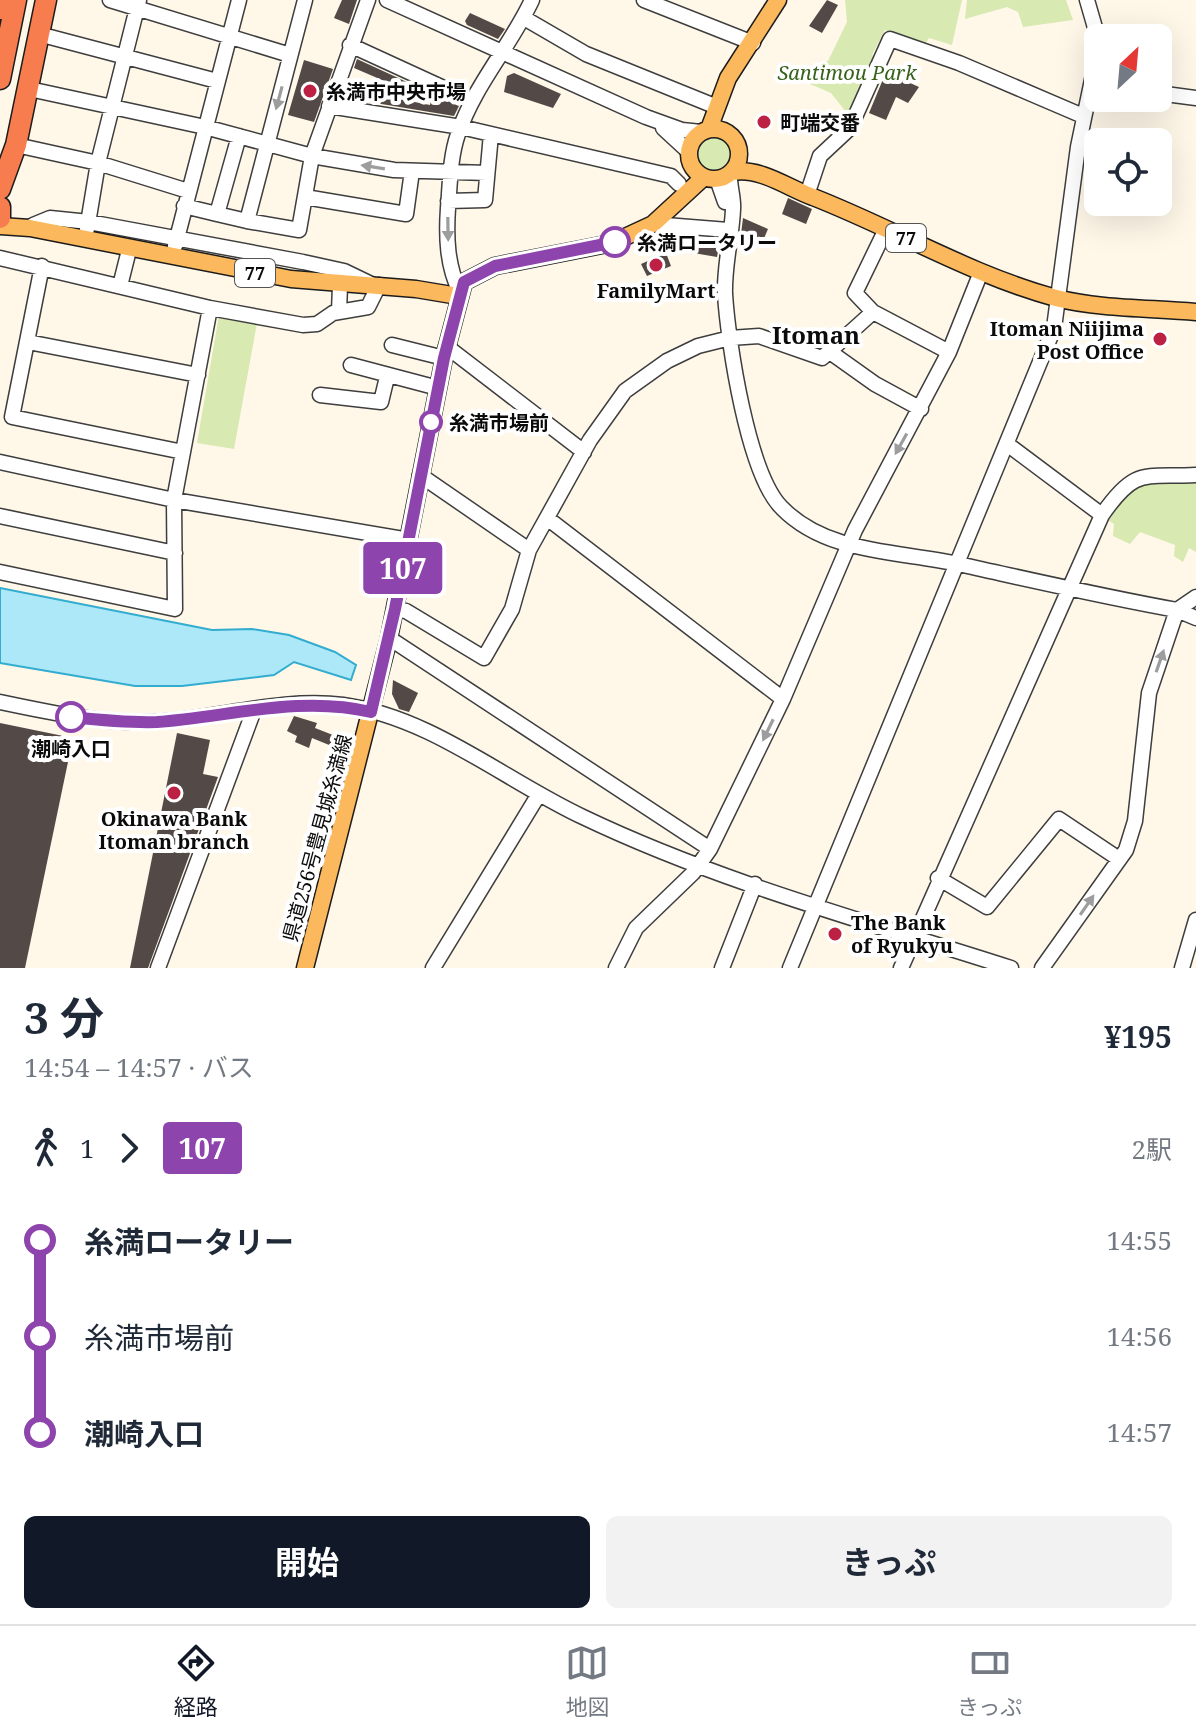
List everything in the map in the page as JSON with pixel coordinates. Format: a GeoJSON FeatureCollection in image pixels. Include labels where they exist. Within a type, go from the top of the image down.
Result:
{"type":"FeatureCollection","features":[{"type":"Feature","properties":{"kind":"highway"},"geometry":{"type":"LineString","coordinates":[[0,9],[2,0]]}},
{"type":"Feature","properties":{"kind":"highway"},"geometry":{"type":"LineString","coordinates":[[0,79],[16,0]]}},
{"type":"Feature","properties":{"kind":"highway"},"geometry":{"type":"LineString","coordinates":[[12,144],[32,0]]}},
{"type":"Feature","properties":{"kind":"highway"},"geometry":{"type":"LineString","coordinates":[[0,189],[46,0]]}},
{"type":"Feature","properties":{"kind":"highway"},"geometry":{"type":"LineString","coordinates":[[12,144],[34,90],[57,0]]}},
{"type":"Feature","properties":{"kind":"highway"},"geometry":{"type":"LineString","coordinates":[[0,207],[0,218]]}},
{"type":"Feature","properties":{"kind":"main road"},"geometry":{"type":"LineString","coordinates":[[710,170],[705,130],[728,78],[778,0]]}},
{"type":"Feature","properties":{"kind":"main road"},"geometry":{"type":"LineString","coordinates":[[459,294],[464,282],[484,269],[593,249],[653,224],[710,170],[739,150],[724,116],[737,68]]}},
{"type":"Feature","properties":{"kind":"main road"},"geometry":{"type":"LineString","coordinates":[[705,130],[729,133]]}},
{"type":"Feature","properties":{"kind":"main road","name":"77"},"geometry":{"type":"LineString","coordinates":[[739,150],[831,203]]}},
{"type":"Feature","properties":{"kind":"main road"},"geometry":{"type":"LineString","coordinates":[[625,237],[679,184],[710,170]]}},
{"type":"Feature","properties":{"kind":"main road","name":"77"},"geometry":{"type":"LineString","coordinates":[[710,170],[749,171],[831,203],[981,272],[1059,298],[1196,312]]}},
{"type":"Feature","properties":{"kind":"main road","name":"77"},"geometry":{"type":"LineString","coordinates":[[0,207],[55,233],[129,250],[340,285],[376,285],[459,294]]}},
{"type":"Feature","properties":{"kind":"main road","name":"77"},"geometry":{"type":"LineString","coordinates":[[0,226],[55,233]]}},
{"type":"Feature","properties":{"kind":"main road","name":"県道256号豊見城糸満線"},"geometry":{"type":"LineString","coordinates":[[305,968],[389,638],[459,294]]}},
{"type":"Feature","properties":{"kind":"street"},"geometry":{"type":"LineString","coordinates":[[110,0],[138,5],[290,55]]}},
{"type":"Feature","properties":{"kind":"street"},"geometry":{"type":"LineString","coordinates":[[172,258],[239,0]]}},
{"type":"Feature","properties":{"kind":"street"},"geometry":{"type":"LineString","coordinates":[[247,221],[305,0]]}},
{"type":"Feature","properties":{"kind":"street"},"geometry":{"type":"LineString","coordinates":[[184,206],[299,230],[312,156],[368,0]]}},
{"type":"Feature","properties":{"kind":"street"},"geometry":{"type":"LineString","coordinates":[[387,0],[646,117],[682,130],[705,130]]}},
{"type":"Feature","properties":{"kind":"street"},"geometry":{"type":"LineString","coordinates":[[459,294],[451,274],[448,201],[461,127],[472,101],[532,0]]}},
{"type":"Feature","properties":{"kind":"street"},"geometry":{"type":"LineString","coordinates":[[644,0],[753,43]]}},
{"type":"Feature","properties":{"kind":"street"},"geometry":{"type":"LineString","coordinates":[[1087,0],[1094,24]]}},
{"type":"Feature","properties":{"kind":"street"},"geometry":{"type":"LineString","coordinates":[[85,241],[98,163],[138,5]]}},
{"type":"Feature","properties":{"kind":"street"},"geometry":{"type":"LineString","coordinates":[[524,18],[586,54],[717,107]]}},
{"type":"Feature","properties":{"kind":"street"},"geometry":{"type":"LineString","coordinates":[[50,37],[124,59],[217,81]]}},
{"type":"Feature","properties":{"kind":"street"},"geometry":{"type":"LineString","coordinates":[[809,189],[820,156],[850,128],[890,39],[959,63],[1083,116]]}},
{"type":"Feature","properties":{"kind":"street"},"geometry":{"type":"LineString","coordinates":[[350,45],[472,101]]}},
{"type":"Feature","properties":{"kind":"street"},"geometry":{"type":"LineString","coordinates":[[34,90],[205,127],[312,156],[412,171],[487,173]]}},
{"type":"Feature","properties":{"kind":"street"},"geometry":{"type":"LineString","coordinates":[[1172,95],[1196,98]]}},
{"type":"Feature","properties":{"kind":"street"},"geometry":{"type":"LineString","coordinates":[[329,106],[461,127],[671,176],[679,184]]}},
{"type":"Feature","properties":{"kind":"street"},"geometry":{"type":"LineString","coordinates":[[790,968],[1054,328],[1084,112]]}},
{"type":"Feature","properties":{"kind":"street"},"geometry":{"type":"LineString","coordinates":[[646,117],[677,138],[710,170],[733,211],[728,230],[725,292],[742,406],[773,497],[797,520],[849,545],[958,564],[1177,610],[1196,618]]}},
{"type":"Feature","properties":{"kind":"street"},"geometry":{"type":"LineString","coordinates":[[448,201],[485,200],[491,134]]}},
{"type":"Feature","properties":{"kind":"street"},"geometry":{"type":"LineString","coordinates":[[217,214],[239,136]]}},
{"type":"Feature","properties":{"kind":"street"},"geometry":{"type":"LineString","coordinates":[[12,144],[98,163],[188,191]]}},
{"type":"Feature","properties":{"kind":"street"},"geometry":{"type":"LineString","coordinates":[[305,197],[406,214],[412,171]]}},
{"type":"Feature","properties":{"kind":"street"},"geometry":{"type":"LineString","coordinates":[[0,258],[210,308],[303,325],[317,324],[339,312],[368,307],[376,285],[344,271],[89,222],[50,218],[33,225]]}},
{"type":"Feature","properties":{"kind":"street"},"geometry":{"type":"LineString","coordinates":[[653,224],[728,230]]}},
{"type":"Feature","properties":{"kind":"street"},"geometry":{"type":"LineString","coordinates":[[886,229],[855,293],[873,312],[949,352]]}},
{"type":"Feature","properties":{"kind":"street"},"geometry":{"type":"LineString","coordinates":[[120,286],[129,250]]}},
{"type":"Feature","properties":{"kind":"street"},"geometry":{"type":"LineString","coordinates":[[42,266],[12,417],[183,452]]}},
{"type":"Feature","properties":{"kind":"street"},"geometry":{"type":"LineString","coordinates":[[616,968],[636,928],[700,865],[710,849],[783,699],[849,545],[949,352],[981,272]]}},
{"type":"Feature","properties":{"kind":"street"},"geometry":{"type":"LineString","coordinates":[[339,312],[340,285]]}},
{"type":"Feature","properties":{"kind":"street"},"geometry":{"type":"LineString","coordinates":[[0,572],[175,609],[174,500],[210,308]]}},
{"type":"Feature","properties":{"kind":"street"},"geometry":{"type":"LineString","coordinates":[[395,609],[406,611],[484,658],[512,609],[529,550],[584,452],[610,409],[648,373],[698,346],[730,338],[759,336],[822,358],[873,312]]}},
{"type":"Feature","properties":{"kind":"street"},"geometry":{"type":"LineString","coordinates":[[28,342],[198,375]]}},
{"type":"Feature","properties":{"kind":"street"},"geometry":{"type":"LineString","coordinates":[[392,345],[445,352],[584,452]]}},
{"type":"Feature","properties":{"kind":"street"},"geometry":{"type":"LineString","coordinates":[[830,352],[875,384],[921,409]]}},
{"type":"Feature","properties":{"kind":"street"},"geometry":{"type":"LineString","coordinates":[[351,365],[387,377],[438,388]]}},
{"type":"Feature","properties":{"kind":"street"},"geometry":{"type":"LineString","coordinates":[[320,395],[381,402],[387,377]]}},
{"type":"Feature","properties":{"kind":"street"},"geometry":{"type":"LineString","coordinates":[[1007,444],[1102,515]]}},
{"type":"Feature","properties":{"kind":"street"},"geometry":{"type":"LineString","coordinates":[[0,462],[174,500],[409,540]]}},
{"type":"Feature","properties":{"kind":"street"},"geometry":{"type":"LineString","coordinates":[[901,968],[938,878],[1102,515],[1118,492],[1142,476],[1150,473],[1196,475]]}},
{"type":"Feature","properties":{"kind":"street"},"geometry":{"type":"LineString","coordinates":[[420,475],[529,550]]}},
{"type":"Feature","properties":{"kind":"street"},"geometry":{"type":"LineString","coordinates":[[0,516],[175,553]]}},
{"type":"Feature","properties":{"kind":"street"},"geometry":{"type":"LineString","coordinates":[[547,518],[783,699]]}},
{"type":"Feature","properties":{"kind":"street"},"geometry":{"type":"LineString","coordinates":[[1042,968],[1126,850],[1135,821],[1149,693],[1177,610],[1196,597]]}},
{"type":"Feature","properties":{"kind":"street"},"geometry":{"type":"LineString","coordinates":[[389,638],[710,849]]}},
{"type":"Feature","properties":{"kind":"street"},"geometry":{"type":"LineString","coordinates":[[0,702],[71,717],[154,722],[254,710],[342,705],[371,712],[410,723],[582,817],[700,865],[816,906],[1011,968]]}},
{"type":"Feature","properties":{"kind":"street"},"geometry":{"type":"LineString","coordinates":[[158,968],[254,710]]}},
{"type":"Feature","properties":{"kind":"street"},"geometry":{"type":"LineString","coordinates":[[433,968],[539,794]]}},
{"type":"Feature","properties":{"kind":"street"},"geometry":{"type":"LineString","coordinates":[[938,878],[987,907],[1059,819],[1119,859]]}},
{"type":"Feature","properties":{"kind":"street"},"geometry":{"type":"LineString","coordinates":[[722,968],[755,884]]}},
{"type":"Feature","properties":{"kind":"street"},"geometry":{"type":"LineString","coordinates":[[1182,968],[1196,920]]}},
{"type":"Feature","properties":{"kind":"green space","name":"Santimou Park"},"geometry":{"type":"Polygon","coordinates":[[[845,0],[962,0],[952,45],[929,38],[923,48],[885,30],[872,55],[878,58],[850,117],[831,93],[803,81],[812,65],[828,61],[847,22],[845,0]]]}},
{"type":"Feature","properties":{"kind":"green space"},"geometry":{"type":"Polygon","coordinates":[[[967,0],[1066,0],[1073,20],[1023,27],[1018,12],[1007,7],[965,19],[967,0]]]}},
{"type":"Feature","properties":{"kind":"green space"},"geometry":{"type":"Polygon","coordinates":[[[714,133],[729,139],[735,154],[729,169],[714,175],[699,169],[693,154],[699,139],[714,133]]]}},
{"type":"Feature","properties":{"kind":"green space"},"geometry":{"type":"Polygon","coordinates":[[[219,315],[257,323],[234,449],[197,443],[219,315]]]}},
{"type":"Feature","properties":{"kind":"green space"},"geometry":{"type":"Polygon","coordinates":[[[1158,476],[1196,478],[1196,552],[1189,548],[1183,562],[1174,556],[1175,545],[1140,532],[1130,544],[1113,536],[1114,524],[1105,518],[1138,485],[1158,476]]]}},
{"type":"Feature","properties":{"kind":"water"},"geometry":{"type":"Polygon","coordinates":[[[0,588],[212,630],[252,629],[289,635],[335,652],[356,665],[351,680],[294,662],[274,675],[182,686],[135,686],[0,663],[0,588]]]}},
{"type":"Feature","properties":{"kind":"building"},"geometry":{"type":"Polygon","coordinates":[[[342,0],[357,0],[349,24],[334,18],[342,0]]]}},
{"type":"Feature","properties":{"kind":"building"},"geometry":{"type":"Polygon","coordinates":[[[827,0],[838,5],[822,33],[809,26],[827,0]]]}},
{"type":"Feature","properties":{"kind":"building"},"geometry":{"type":"Polygon","coordinates":[[[470,13],[505,29],[498,39],[467,25],[465,21],[470,13]]]}},
{"type":"Feature","properties":{"kind":"building"},"geometry":{"type":"Polygon","coordinates":[[[357,59],[459,106],[454,116],[345,98],[348,89],[430,105],[431,101],[354,68],[357,59]]]}},
{"type":"Feature","properties":{"kind":"building"},"geometry":{"type":"Polygon","coordinates":[[[304,60],[333,69],[314,122],[288,115],[304,60]]]}},
{"type":"Feature","properties":{"kind":"building"},"geometry":{"type":"Polygon","coordinates":[[[886,72],[919,87],[908,103],[896,97],[886,120],[869,113],[886,72]]]}},
{"type":"Feature","properties":{"kind":"building"},"geometry":{"type":"Polygon","coordinates":[[[514,73],[561,94],[553,108],[504,92],[507,76],[514,73]]]}},
{"type":"Feature","properties":{"kind":"building"},"geometry":{"type":"Polygon","coordinates":[[[788,198],[812,209],[806,224],[782,214],[788,198]]]}},
{"type":"Feature","properties":{"kind":"building"},"geometry":{"type":"Polygon","coordinates":[[[743,218],[768,229],[762,243],[741,234],[743,218]]]}},
{"type":"Feature","properties":{"kind":"building"},"geometry":{"type":"Polygon","coordinates":[[[668,237],[720,241],[717,257],[670,249],[668,237]]]}},
{"type":"Feature","properties":{"kind":"building","name":"FamilyMart"},"geometry":{"type":"Polygon","coordinates":[[[666,253],[671,266],[647,276],[641,264],[666,253]]]}},
{"type":"Feature","properties":{"kind":"building"},"geometry":{"type":"Polygon","coordinates":[[[393,680],[418,693],[409,712],[399,709],[392,694],[393,680]]]}},
{"type":"Feature","properties":{"kind":"building"},"geometry":{"type":"Polygon","coordinates":[[[294,716],[317,723],[315,728],[338,737],[334,747],[312,738],[309,748],[295,742],[297,736],[287,731],[294,716]]]}},
{"type":"Feature","properties":{"kind":"building"},"geometry":{"type":"Polygon","coordinates":[[[0,723],[73,738],[25,968],[0,968],[0,723]]]}},
{"type":"Feature","properties":{"kind":"building"},"geometry":{"type":"Polygon","coordinates":[[[177,733],[210,740],[203,774],[218,777],[148,968],[130,968],[177,733]]]}},
{"type":"Feature","properties":{"kind":"bus line","name":"107"},"geometry":{"type":"LineString","coordinates":[[71,717],[154,722],[309,705],[342,705],[371,712],[395,609],[444,358],[464,282],[473,274],[495,266],[593,249],[615,242]]}},
{"type":"Feature","properties":{"kind":"place","name":"糸満市中央市場"},"geometry":{"type":"Point","coordinates":[310,91]}},
{"type":"Feature","properties":{"kind":"place","name":"町端交番"},"geometry":{"type":"Point","coordinates":[764,122]}},
{"type":"Feature","properties":{"kind":"place","name":"糸満ロータリー"},"geometry":{"type":"Point","coordinates":[615,242]}},
{"type":"Feature","properties":{"kind":"place","name":"FamilyMart"},"geometry":{"type":"Point","coordinates":[656,265]}},
{"type":"Feature","properties":{"kind":"place","name":"Itoman Niijima Post Office"},"geometry":{"type":"Point","coordinates":[1160,339]}},
{"type":"Feature","properties":{"kind":"place","name":"糸満市場前"},"geometry":{"type":"Point","coordinates":[431,422]}},
{"type":"Feature","properties":{"kind":"place","name":"潮崎入口"},"geometry":{"type":"Point","coordinates":[71,717]}},
{"type":"Feature","properties":{"kind":"place","name":"Okinawa Bank Itoman branch"},"geometry":{"type":"Point","coordinates":[174,793]}},
{"type":"Feature","properties":{"kind":"place","name":"The Bank of Ryukyu"},"geometry":{"type":"Point","coordinates":[835,934]}},
{"type":"Feature","properties":{"kind":"district","name":"Itoman"},"geometry":{"type":"Point","coordinates":[816,334]}}]}
